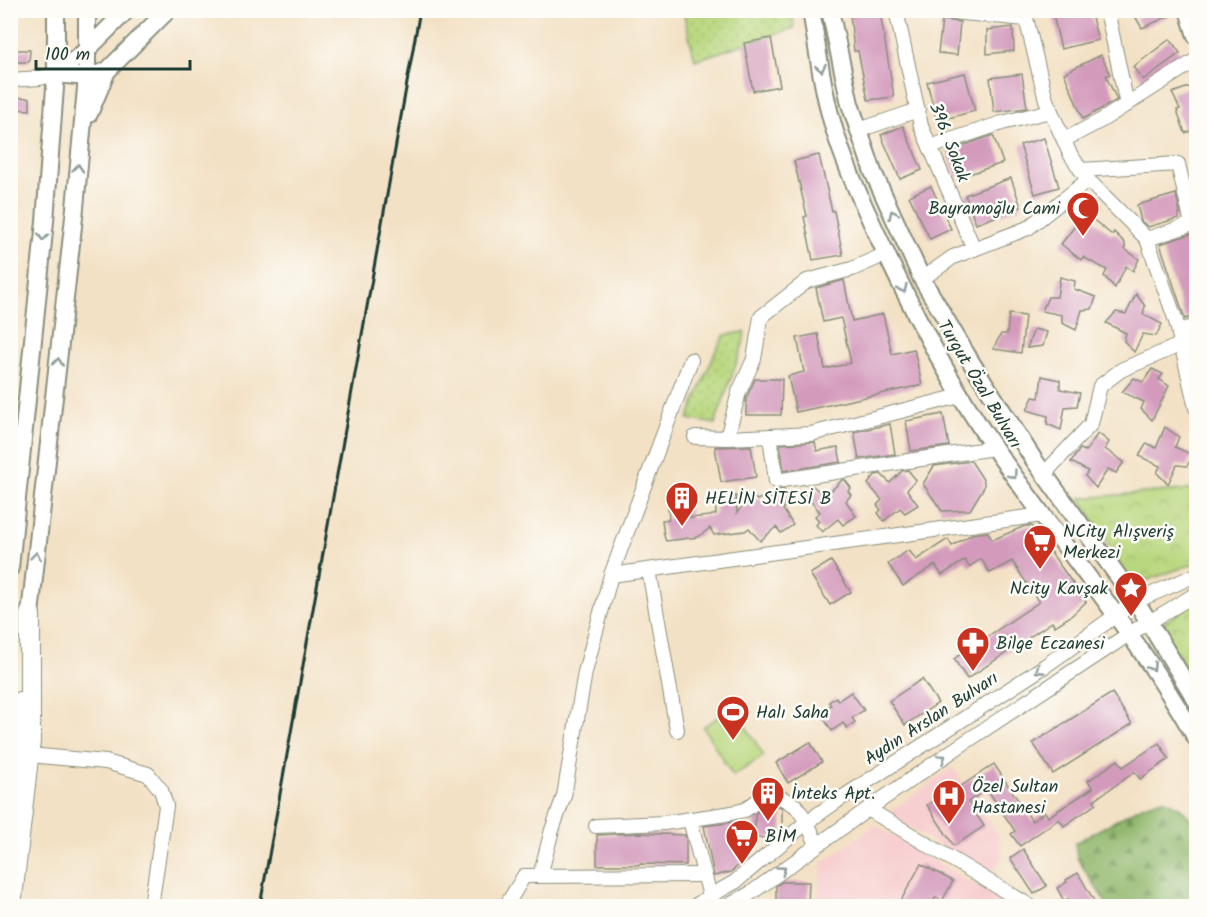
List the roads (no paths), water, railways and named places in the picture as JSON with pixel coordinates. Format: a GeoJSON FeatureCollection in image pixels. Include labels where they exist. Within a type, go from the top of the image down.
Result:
{"type":"FeatureCollection","features":[{"type":"Feature","properties":{"kind":"highway"},"geometry":{"type":"LineString","coordinates":[[10,906],[30,741],[30,614]]}},
{"type":"Feature","properties":{"kind":"highway"},"geometry":{"type":"LineString","coordinates":[[10,783],[30,614]]}},
{"type":"Feature","properties":{"kind":"main road"},"geometry":{"type":"LineString","coordinates":[[10,568],[17,437],[45,221],[56,74],[56,10]]}},
{"type":"Feature","properties":{"kind":"main road"},"geometry":{"type":"LineString","coordinates":[[30,614],[87,77],[87,10]]}},
{"type":"Feature","properties":{"kind":"main road"},"geometry":{"type":"LineString","coordinates":[[56,74],[87,50],[127,10]]}},
{"type":"Feature","properties":{"kind":"main road"},"geometry":{"type":"LineString","coordinates":[[81,137],[96,93],[107,71],[168,10]]}},
{"type":"Feature","properties":{"kind":"main road","name":"Turgut Özal Bulvarı"},"geometry":{"type":"LineString","coordinates":[[811,10],[822,74],[836,133],[860,197],[907,297],[960,396],[994,448],[1117,615],[1197,738]]}},
{"type":"Feature","properties":{"kind":"main road","name":"Turgut Özal Bulvarı"},"geometry":{"type":"LineString","coordinates":[[830,10],[850,104],[873,172],[922,279],[1044,474],[1136,601],[1148,622]]}},
{"type":"Feature","properties":{"kind":"main road"},"geometry":{"type":"LineString","coordinates":[[1188,10],[1197,36]]}},
{"type":"Feature","properties":{"kind":"main road"},"geometry":{"type":"LineString","coordinates":[[56,74],[87,77],[107,71]]}},
{"type":"Feature","properties":{"kind":"main road"},"geometry":{"type":"LineString","coordinates":[[1148,622],[1197,700]]}},
{"type":"Feature","properties":{"kind":"street","name":"396. Sokak"},"geometry":{"type":"LineString","coordinates":[[896,10],[921,126],[974,249]]}},
{"type":"Feature","properties":{"kind":"street"},"geometry":{"type":"LineString","coordinates":[[932,10],[1025,15],[1046,100],[1064,140],[1085,175],[1102,195],[1148,239],[1180,338],[1197,408]]}},
{"type":"Feature","properties":{"kind":"street"},"geometry":{"type":"LineString","coordinates":[[1107,10],[1127,105]]}},
{"type":"Feature","properties":{"kind":"street"},"geometry":{"type":"LineString","coordinates":[[1064,140],[1127,105],[1197,60]]}},
{"type":"Feature","properties":{"kind":"street"},"geometry":{"type":"LineString","coordinates":[[10,80],[40,78],[56,74]]}},
{"type":"Feature","properties":{"kind":"street"},"geometry":{"type":"LineString","coordinates":[[859,130],[918,110]]}},
{"type":"Feature","properties":{"kind":"street"},"geometry":{"type":"LineString","coordinates":[[930,147],[1002,123],[1050,111]]}},
{"type":"Feature","properties":{"kind":"street"},"geometry":{"type":"LineString","coordinates":[[922,279],[953,257],[1028,228],[1085,175],[1178,164],[1194,223],[1148,239]]}},
{"type":"Feature","properties":{"kind":"street"},"geometry":{"type":"LineString","coordinates":[[727,438],[739,392],[754,359],[761,317],[807,281],[852,269],[886,254]]}},
{"type":"Feature","properties":{"kind":"street"},"geometry":{"type":"LineString","coordinates":[[1044,474],[1091,424],[1100,386],[1121,370],[1180,338],[1197,326]]}},
{"type":"Feature","properties":{"kind":"street"},"geometry":{"type":"LineString","coordinates":[[540,876],[564,796],[585,672],[611,575],[691,360]]}},
{"type":"Feature","properties":{"kind":"street"},"geometry":{"type":"LineString","coordinates":[[695,437],[727,438],[811,434],[960,396]]}},
{"type":"Feature","properties":{"kind":"street"},"geometry":{"type":"LineString","coordinates":[[770,436],[776,481],[994,448]]}},
{"type":"Feature","properties":{"kind":"street"},"geometry":{"type":"LineString","coordinates":[[611,575],[1042,515]]}},
{"type":"Feature","properties":{"kind":"street"},"geometry":{"type":"LineString","coordinates":[[649,570],[677,730]]}},
{"type":"Feature","properties":{"kind":"street","name":"Aydın Arslan Bulvarı"},"geometry":{"type":"LineString","coordinates":[[695,906],[735,882],[807,822],[837,801],[1045,666],[1136,601],[1197,575]]}},
{"type":"Feature","properties":{"kind":"street"},"geometry":{"type":"LineString","coordinates":[[731,905],[751,900],[817,845],[868,809],[1148,622],[1197,594]]}},
{"type":"Feature","properties":{"kind":"street"},"geometry":{"type":"LineString","coordinates":[[29,754],[106,762],[148,774],[152,778],[166,806],[151,906]]}},
{"type":"Feature","properties":{"kind":"street"},"geometry":{"type":"LineString","coordinates":[[596,826],[690,820],[745,810],[761,798],[775,794],[796,806],[807,822],[817,845]]}},
{"type":"Feature","properties":{"kind":"street"},"geometry":{"type":"LineString","coordinates":[[868,809],[1030,906]]}},
{"type":"Feature","properties":{"kind":"street"},"geometry":{"type":"LineString","coordinates":[[690,820],[710,896]]}},
{"type":"Feature","properties":{"kind":"street"},"geometry":{"type":"LineString","coordinates":[[746,873],[751,900]]}},
{"type":"Feature","properties":{"kind":"street"},"geometry":{"type":"LineString","coordinates":[[506,906],[524,876],[703,875]]}},
{"type":"Feature","properties":{"kind":"railway"},"geometry":{"type":"LineString","coordinates":[[260,906],[420,10]]}},
{"type":"Feature","properties":{"kind":"place","name":"Bayramoğlu Cami"},"geometry":{"type":"Point","coordinates":[1083,237]}},
{"type":"Feature","properties":{"kind":"place","name":"HELİN SİTESİ B"},"geometry":{"type":"Point","coordinates":[682,527]}},
{"type":"Feature","properties":{"kind":"place","name":"NCity Alışveriş Merkezi"},"geometry":{"type":"Point","coordinates":[1040,570]}},
{"type":"Feature","properties":{"kind":"place","name":"Ncity Kavşak"},"geometry":{"type":"Point","coordinates":[1131,617]}},
{"type":"Feature","properties":{"kind":"place","name":"Bilge Eczanesi"},"geometry":{"type":"Point","coordinates":[973,672]}},
{"type":"Feature","properties":{"kind":"place","name":"Halı Saha"},"geometry":{"type":"Point","coordinates":[733,741]}},
{"type":"Feature","properties":{"kind":"place","name":"İnteks Apt."},"geometry":{"type":"Point","coordinates":[768,822]}},
{"type":"Feature","properties":{"kind":"place","name":"Özel Sultan Hastanesi"},"geometry":{"type":"Point","coordinates":[949,825]}},
{"type":"Feature","properties":{"kind":"place","name":"BİM"},"geometry":{"type":"Point","coordinates":[742,865]}}]}
